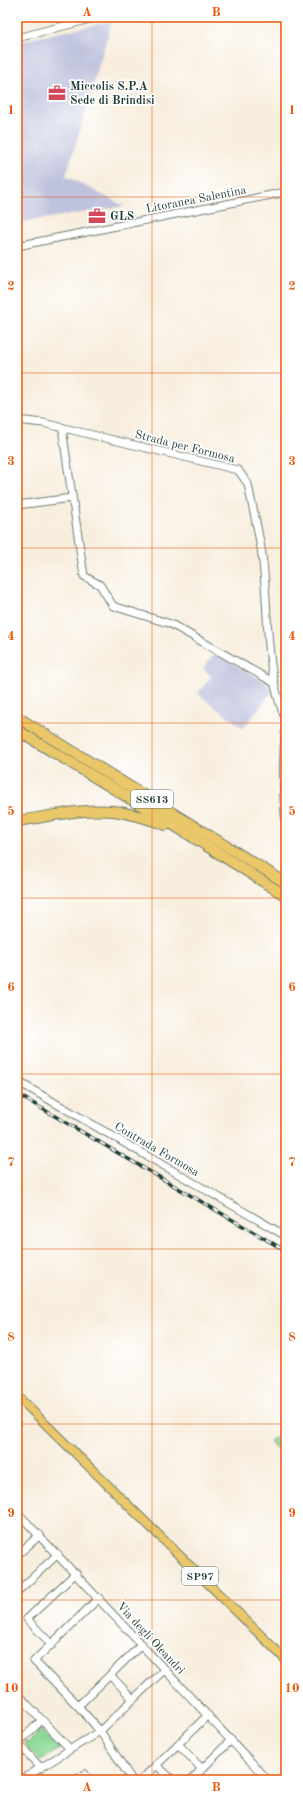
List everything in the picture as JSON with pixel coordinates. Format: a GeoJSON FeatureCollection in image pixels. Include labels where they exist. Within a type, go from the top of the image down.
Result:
{"type":"FeatureCollection","features":[{"type":"Feature","properties":{"kind":"highway"},"geometry":{"type":"LineString","coordinates":[[17,712],[34,726]]}},
{"type":"Feature","properties":{"kind":"highway","name":"SS613"},"geometry":{"type":"LineString","coordinates":[[17,717],[34,726],[286,883]]}},
{"type":"Feature","properties":{"kind":"highway","name":"SS613"},"geometry":{"type":"LineString","coordinates":[[17,730],[185,832],[286,896]]}},
{"type":"Feature","properties":{"kind":"highway"},"geometry":{"type":"LineString","coordinates":[[17,821],[83,812],[112,811],[146,818],[185,832]]}},
{"type":"Feature","properties":{"kind":"main road","name":"SP97"},"geometry":{"type":"LineString","coordinates":[[17,1396],[286,1660]]}},
{"type":"Feature","properties":{"kind":"street"},"geometry":{"type":"LineString","coordinates":[[17,38],[98,17]]}},
{"type":"Feature","properties":{"kind":"street","name":"Litoranea Salentina"},"geometry":{"type":"LineString","coordinates":[[17,246],[286,192]]}},
{"type":"Feature","properties":{"kind":"street","name":"Strada per Formosa"},"geometry":{"type":"LineString","coordinates":[[17,420],[64,428],[238,470],[244,476],[248,484],[262,555],[266,619],[273,682],[286,721],[283,747],[284,809],[286,824]]}},
{"type":"Feature","properties":{"kind":"street"},"geometry":{"type":"LineString","coordinates":[[64,428],[63,435],[82,571],[87,580],[100,585],[104,589],[112,606],[171,624],[273,682]]}},
{"type":"Feature","properties":{"kind":"street"},"geometry":{"type":"LineString","coordinates":[[17,505],[72,498]]}},
{"type":"Feature","properties":{"kind":"street","name":"Contrada Formosa"},"geometry":{"type":"LineString","coordinates":[[17,1081],[286,1236]]}},
{"type":"Feature","properties":{"kind":"street","name":"Via degli Oleandri"},"geometry":{"type":"LineString","coordinates":[[17,1512],[100,1598],[268,1780]]}},
{"type":"Feature","properties":{"kind":"street"},"geometry":{"type":"LineString","coordinates":[[17,1555],[40,1535]]}},
{"type":"Feature","properties":{"kind":"street"},"geometry":{"type":"LineString","coordinates":[[17,1592],[58,1554]]}},
{"type":"Feature","properties":{"kind":"street"},"geometry":{"type":"LineString","coordinates":[[52,1644],[27,1619],[76,1573]]}},
{"type":"Feature","properties":{"kind":"street"},"geometry":{"type":"LineString","coordinates":[[100,1598],[34,1661],[100,1731],[132,1780]]}},
{"type":"Feature","properties":{"kind":"street"},"geometry":{"type":"LineString","coordinates":[[78,1706],[142,1644]]}},
{"type":"Feature","properties":{"kind":"street"},"geometry":{"type":"LineString","coordinates":[[17,1777],[20,1780],[100,1731],[165,1669]]}},
{"type":"Feature","properties":{"kind":"street"},"geometry":{"type":"LineString","coordinates":[[110,1675],[134,1699]]}},
{"type":"Feature","properties":{"kind":"street"},"geometry":{"type":"LineString","coordinates":[[22,1699],[70,1749]]}},
{"type":"Feature","properties":{"kind":"street"},"geometry":{"type":"LineString","coordinates":[[141,1780],[208,1715]]}},
{"type":"Feature","properties":{"kind":"street"},"geometry":{"type":"LineString","coordinates":[[41,1768],[18,1743],[42,1720]]}},
{"type":"Feature","properties":{"kind":"street"},"geometry":{"type":"LineString","coordinates":[[191,1780],[231,1740]]}},
{"type":"Feature","properties":{"kind":"street"},"geometry":{"type":"LineString","coordinates":[[178,1744],[202,1769]]}},
{"type":"Feature","properties":{"kind":"street"},"geometry":{"type":"LineString","coordinates":[[156,1765],[173,1780]]}},
{"type":"Feature","properties":{"kind":"street"},"geometry":{"type":"LineString","coordinates":[[75,1780],[84,1774],[89,1780]]}},
{"type":"Feature","properties":{"kind":"shaded area"},"geometry":{"type":"Polygon","coordinates":[[[112,21],[66,176],[124,206],[17,223],[17,42],[112,21]]]}},
{"type":"Feature","properties":{"kind":"shaded area"},"geometry":{"type":"Polygon","coordinates":[[[215,653],[267,683],[271,693],[243,728],[198,694],[211,676],[203,668],[215,653]]]}},
{"type":"Feature","properties":{"kind":"green space"},"geometry":{"type":"Polygon","coordinates":[[[286,1431],[286,1457],[269,1441],[286,1431]]]}},
{"type":"Feature","properties":{"kind":"green space"},"geometry":{"type":"Polygon","coordinates":[[[39,1728],[56,1747],[60,1744],[61,1748],[40,1761],[24,1744],[26,1741],[28,1743],[38,1734],[36,1731],[39,1728]]]}},
{"type":"Feature","properties":{"kind":"railway"},"geometry":{"type":"LineString","coordinates":[[17,1094],[286,1251]]}},
{"type":"Feature","properties":{"kind":"place","name":"Miccolis S.P.A Sede di Brindisi"},"geometry":{"type":"Point","coordinates":[57,93]}},
{"type":"Feature","properties":{"kind":"place","name":"GLS"},"geometry":{"type":"Point","coordinates":[97,216]}}]}
